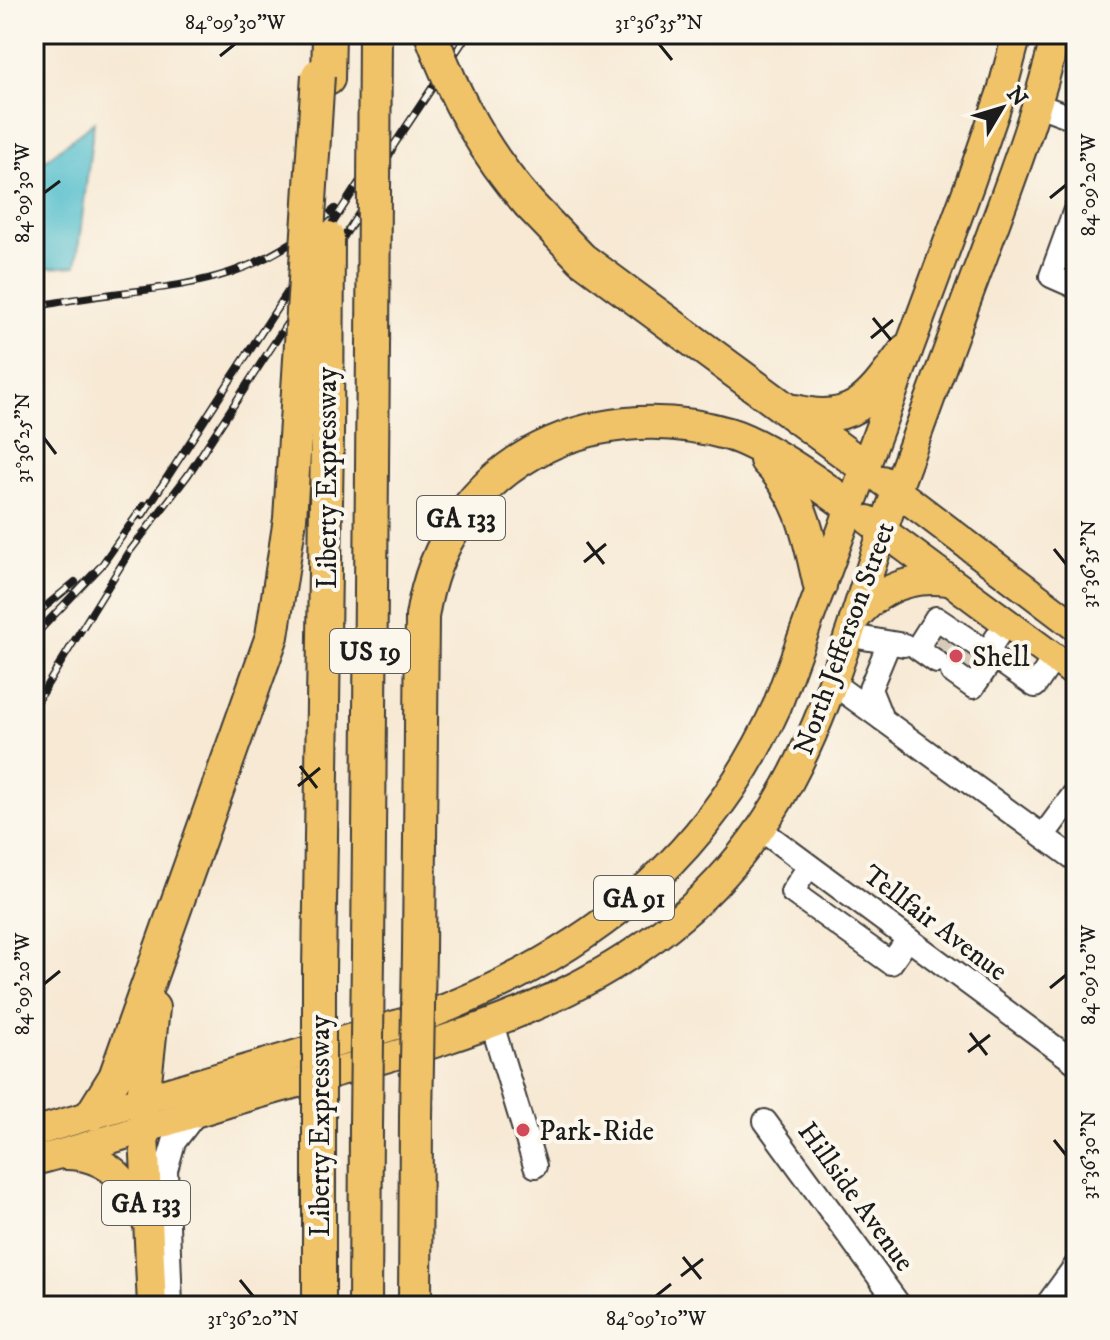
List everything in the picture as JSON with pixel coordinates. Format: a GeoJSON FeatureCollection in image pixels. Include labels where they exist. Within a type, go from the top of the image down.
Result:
{"type":"FeatureCollection","features":[{"type":"Feature","properties":{"kind":"highway","name":"Liberty Expressway"},"geometry":{"type":"LineString","coordinates":[[365,1306],[375,34]]}},
{"type":"Feature","properties":{"kind":"highway"},"geometry":{"type":"LineString","coordinates":[[431,34],[454,94],[476,137],[530,205],[582,259],[863,466]]}},
{"type":"Feature","properties":{"kind":"highway"},"geometry":{"type":"LineString","coordinates":[[92,1114],[111,1088],[272,636],[290,519],[323,77],[329,35]]}},
{"type":"Feature","properties":{"kind":"highway","name":"Liberty Expressway"},"geometry":{"type":"LineString","coordinates":[[319,1306],[319,971],[327,436],[323,77]]}},
{"type":"Feature","properties":{"kind":"highway"},"geometry":{"type":"LineString","coordinates":[[789,410],[819,418],[849,411],[870,398],[906,350]]}},
{"type":"Feature","properties":{"kind":"highway","name":"GA 133"},"geometry":{"type":"LineString","coordinates":[[415,1306],[422,617],[428,579],[443,544],[470,505],[514,463],[545,443],[607,425],[663,421],[731,435],[814,479],[849,506]]}},
{"type":"Feature","properties":{"kind":"highway"},"geometry":{"type":"LineString","coordinates":[[749,445],[781,474],[794,494],[811,539],[820,586]]}},
{"type":"Feature","properties":{"kind":"highway"},"geometry":{"type":"LineString","coordinates":[[143,1114],[158,958]]}},
{"type":"Feature","properties":{"kind":"main road"},"geometry":{"type":"LineString","coordinates":[[1017,34],[1002,91],[975,170],[863,466],[1076,627]]}},
{"type":"Feature","properties":{"kind":"main road","name":"North Jefferson Street"},"geometry":{"type":"LineString","coordinates":[[34,1132],[92,1114],[197,1112],[492,1024],[584,985],[661,933],[721,877],[760,829],[794,771],[831,682],[882,529],[1038,105],[1056,34]]}},
{"type":"Feature","properties":{"kind":"main road","name":"GA 91"},"geometry":{"type":"LineString","coordinates":[[820,586],[863,466]]}},
{"type":"Feature","properties":{"kind":"main road","name":"GA 133"},"geometry":{"type":"LineString","coordinates":[[849,506],[882,529]]}},
{"type":"Feature","properties":{"kind":"main road"},"geometry":{"type":"LineString","coordinates":[[882,529],[1065,666]]}},
{"type":"Feature","properties":{"kind":"main road"},"geometry":{"type":"LineString","coordinates":[[848,632],[863,609],[892,588],[919,580],[948,581]]}},
{"type":"Feature","properties":{"kind":"main road","name":"North Jefferson Street"},"geometry":{"type":"LineString","coordinates":[[40,1160],[143,1114],[482,994],[550,958],[610,918],[682,853],[739,779],[777,706],[820,586]]}},
{"type":"Feature","properties":{"kind":"main road","name":"GA 133"},"geometry":{"type":"LineString","coordinates":[[143,1114],[152,1306]]}},
{"type":"Feature","properties":{"kind":"main road"},"geometry":{"type":"LineString","coordinates":[[40,1160],[80,1155],[108,1167],[131,1189],[147,1228]]}},
{"type":"Feature","properties":{"kind":"street"},"geometry":{"type":"LineString","coordinates":[[1038,105],[1076,119]]}},
{"type":"Feature","properties":{"kind":"street"},"geometry":{"type":"LineString","coordinates":[[1076,207],[1051,276],[1076,287]]}},
{"type":"Feature","properties":{"kind":"street"},"geometry":{"type":"LineString","coordinates":[[956,654],[1006,623]]}},
{"type":"Feature","properties":{"kind":"street"},"geometry":{"type":"LineString","coordinates":[[848,632],[889,643],[956,654],[1035,686],[1065,666]]}},
{"type":"Feature","properties":{"kind":"street"},"geometry":{"type":"LineString","coordinates":[[882,719],[870,689],[889,643]]}},
{"type":"Feature","properties":{"kind":"street"},"geometry":{"type":"LineString","coordinates":[[831,682],[1076,860]]}},
{"type":"Feature","properties":{"kind":"street"},"geometry":{"type":"LineString","coordinates":[[1043,836],[1076,791]]}},
{"type":"Feature","properties":{"kind":"street","name":"Tellfair Avenue"},"geometry":{"type":"LineString","coordinates":[[760,829],[1076,1063]]}},
{"type":"Feature","properties":{"kind":"street"},"geometry":{"type":"LineString","coordinates":[[809,866],[792,892],[891,963],[908,939]]}},
{"type":"Feature","properties":{"kind":"street"},"geometry":{"type":"LineString","coordinates":[[492,1024],[535,1166]]}},
{"type":"Feature","properties":{"kind":"street"},"geometry":{"type":"LineString","coordinates":[[171,1306],[166,1170],[174,1142],[197,1112]]}},
{"type":"Feature","properties":{"kind":"street","name":"Hillside Avenue"},"geometry":{"type":"LineString","coordinates":[[765,1121],[900,1306]]}},
{"type":"Feature","properties":{"kind":"street"},"geometry":{"type":"LineString","coordinates":[[1046,1306],[1076,1265]]}},
{"type":"Feature","properties":{"kind":"water"},"geometry":{"type":"Polygon","coordinates":[[[94,122],[76,266],[34,269],[34,169],[94,122]]]}},
{"type":"Feature","properties":{"kind":"tunnel"},"geometry":{"type":"LineString","coordinates":[[938,646],[947,634]]}},
{"type":"Feature","properties":{"kind":"tunnel"},"geometry":{"type":"LineString","coordinates":[[965,667],[975,654]]}},
{"type":"Feature","properties":{"kind":"railway"},"geometry":{"type":"LineString","coordinates":[[34,706],[130,551],[188,475],[369,198],[394,145],[468,34]]}},
{"type":"Feature","properties":{"kind":"railway"},"geometry":{"type":"LineString","coordinates":[[142,516],[382,147]]}},
{"type":"Feature","properties":{"kind":"railway"},"geometry":{"type":"LineString","coordinates":[[34,307],[192,283],[227,274],[262,260],[297,239],[335,209]]}},
{"type":"Feature","properties":{"kind":"railway"},"geometry":{"type":"LineString","coordinates":[[34,636],[101,566],[144,505]]}},
{"type":"Feature","properties":{"kind":"railway"},"geometry":{"type":"LineString","coordinates":[[34,616],[75,582]]}},
{"type":"Feature","properties":{"kind":"place","name":"Shell"},"geometry":{"type":"Point","coordinates":[956,656]}},
{"type":"Feature","properties":{"kind":"place","name":"Park-Ride"},"geometry":{"type":"Point","coordinates":[523,1130]}}]}
